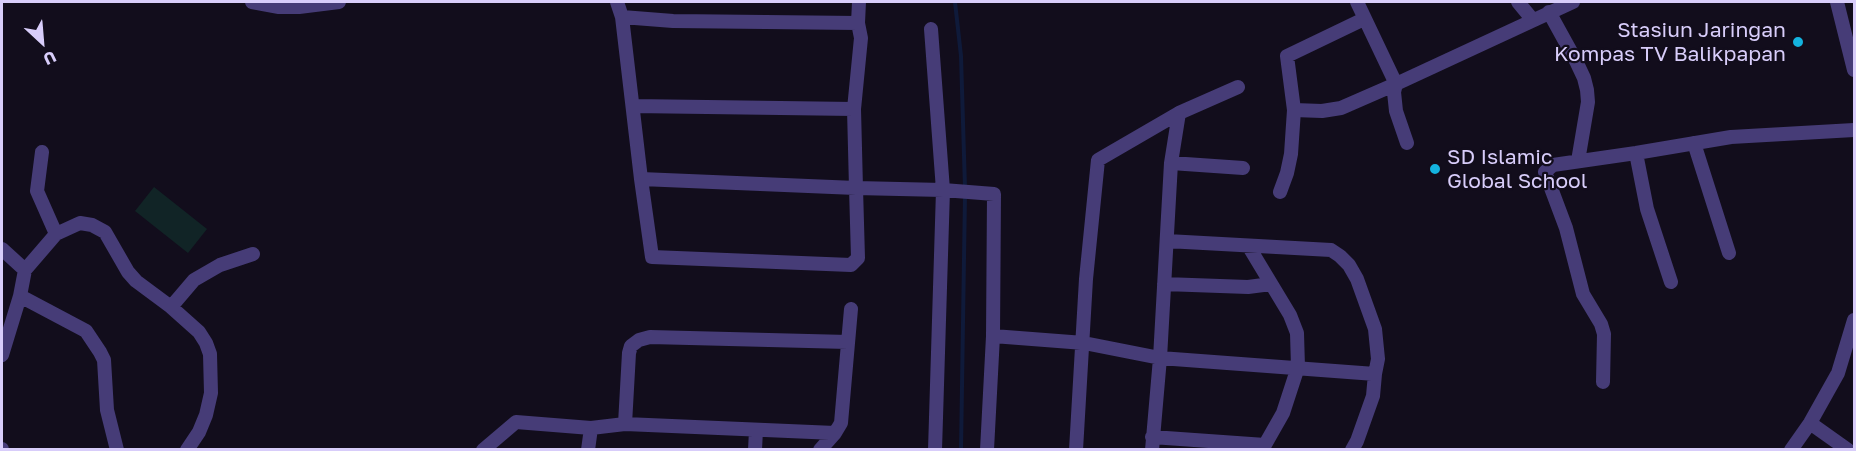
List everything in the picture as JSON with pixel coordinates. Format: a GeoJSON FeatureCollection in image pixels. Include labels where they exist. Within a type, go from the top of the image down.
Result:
{"type":"FeatureCollection","features":[{"type":"Feature","properties":{"kind":"street"},"geometry":{"type":"LineString","coordinates":[[252,2],[299,8],[339,2]]}},
{"type":"Feature","properties":{"kind":"street"},"geometry":{"type":"LineString","coordinates":[[617,2],[622,17],[652,257],[851,265],[858,258],[854,109],[861,38],[858,23],[859,2]]}},
{"type":"Feature","properties":{"kind":"street"},"geometry":{"type":"LineString","coordinates":[[1357,2],[1396,84],[1394,92],[1396,111],[1407,143]]}},
{"type":"Feature","properties":{"kind":"street"},"geometry":{"type":"LineString","coordinates":[[1518,2],[1532,20]]}},
{"type":"Feature","properties":{"kind":"street"},"geometry":{"type":"LineString","coordinates":[[1294,110],[1322,111],[1341,108],[1573,2]]}},
{"type":"Feature","properties":{"kind":"street"},"geometry":{"type":"LineString","coordinates":[[1837,2],[1854,70]]}},
{"type":"Feature","properties":{"kind":"street"},"geometry":{"type":"LineString","coordinates":[[1549,12],[1576,61],[1587,90],[1584,134],[1578,161]]}},
{"type":"Feature","properties":{"kind":"street"},"geometry":{"type":"LineString","coordinates":[[622,17],[673,21],[858,23]]}},
{"type":"Feature","properties":{"kind":"street"},"geometry":{"type":"LineString","coordinates":[[1281,192],[1291,154],[1294,110],[1287,56],[1364,19]]}},
{"type":"Feature","properties":{"kind":"street"},"geometry":{"type":"LineString","coordinates":[[930,29],[945,190],[935,450]]}},
{"type":"Feature","properties":{"kind":"street"},"geometry":{"type":"LineString","coordinates":[[1076,450],[1081,343],[1098,160],[1179,113],[1238,87]]}},
{"type":"Feature","properties":{"kind":"street"},"geometry":{"type":"LineString","coordinates":[[633,106],[854,109]]}},
{"type":"Feature","properties":{"kind":"street"},"geometry":{"type":"LineString","coordinates":[[1179,113],[1171,163],[1160,358],[1152,443],[1263,447],[1283,413],[1298,368],[1297,333],[1290,315],[1249,247]]}},
{"type":"Feature","properties":{"kind":"street"},"geometry":{"type":"LineString","coordinates":[[1603,382],[1604,334],[1601,324],[1583,294],[1566,228],[1545,172],[1553,165],[1731,137],[1854,130]]}},
{"type":"Feature","properties":{"kind":"street"},"geometry":{"type":"LineString","coordinates":[[1694,143],[1729,253]]}},
{"type":"Feature","properties":{"kind":"street"},"geometry":{"type":"LineString","coordinates":[[42,152],[37,191],[56,234]]}},
{"type":"Feature","properties":{"kind":"street"},"geometry":{"type":"LineString","coordinates":[[1636,153],[1647,209],[1671,282]]}},
{"type":"Feature","properties":{"kind":"street"},"geometry":{"type":"LineString","coordinates":[[1171,163],[1243,168]]}},
{"type":"Feature","properties":{"kind":"street"},"geometry":{"type":"LineString","coordinates":[[641,179],[945,190],[995,195],[993,336],[987,450]]}},
{"type":"Feature","properties":{"kind":"street"},"geometry":{"type":"LineString","coordinates":[[2,355],[20,296],[25,270],[56,234],[80,224],[92,225],[105,232],[132,276],[199,332],[206,343],[210,354],[211,393],[206,415],[188,450]]}},
{"type":"Feature","properties":{"kind":"street"},"geometry":{"type":"LineString","coordinates":[[1167,241],[1331,250],[1348,265],[1357,279],[1375,329],[1378,359],[1373,396],[1352,450]]}},
{"type":"Feature","properties":{"kind":"street"},"geometry":{"type":"LineString","coordinates":[[2,249],[25,270]]}},
{"type":"Feature","properties":{"kind":"street"},"geometry":{"type":"LineString","coordinates":[[171,307],[194,280],[220,265],[253,254]]}},
{"type":"Feature","properties":{"kind":"street"},"geometry":{"type":"LineString","coordinates":[[1164,284],[1248,287],[1272,284]]}},
{"type":"Feature","properties":{"kind":"street"},"geometry":{"type":"LineString","coordinates":[[20,296],[86,332],[100,352],[104,360],[107,410],[117,450]]}},
{"type":"Feature","properties":{"kind":"street"},"geometry":{"type":"LineString","coordinates":[[820,450],[841,423],[851,309]]}},
{"type":"Feature","properties":{"kind":"street"},"geometry":{"type":"LineString","coordinates":[[1791,450],[1810,423],[1838,373],[1854,320]]}},
{"type":"Feature","properties":{"kind":"street"},"geometry":{"type":"LineString","coordinates":[[993,336],[1081,343],[1160,358],[1375,374]]}},
{"type":"Feature","properties":{"kind":"street"},"geometry":{"type":"LineString","coordinates":[[625,424],[629,353],[632,346],[639,340],[650,337],[848,342]]}},
{"type":"Feature","properties":{"kind":"street"},"geometry":{"type":"LineString","coordinates":[[483,450],[516,422],[591,428],[625,424],[835,433]]}},
{"type":"Feature","properties":{"kind":"street"},"geometry":{"type":"LineString","coordinates":[[1810,423],[1848,450]]}},
{"type":"Feature","properties":{"kind":"street"},"geometry":{"type":"LineString","coordinates":[[588,450],[591,428]]}},
{"type":"Feature","properties":{"kind":"street"},"geometry":{"type":"LineString","coordinates":[[755,450],[756,430]]}},
{"type":"Feature","properties":{"kind":"green space"},"geometry":{"type":"Polygon","coordinates":[[[154,187],[207,229],[188,253],[135,211],[154,187]]]}},
{"type":"Feature","properties":{"kind":"waterway"},"geometry":{"type":"LineString","coordinates":[[955,2],[961,56],[965,188]]}},
{"type":"Feature","properties":{"kind":"waterway"},"geometry":{"type":"LineString","coordinates":[[961,450],[965,195]]}},
{"type":"Feature","properties":{"kind":"place","name":"Stasiun Jaringan Kompas TV Balikpapan"},"geometry":{"type":"Point","coordinates":[1798,42]}},
{"type":"Feature","properties":{"kind":"place","name":"SD Islamic Global School"},"geometry":{"type":"Point","coordinates":[1435,169]}}]}
